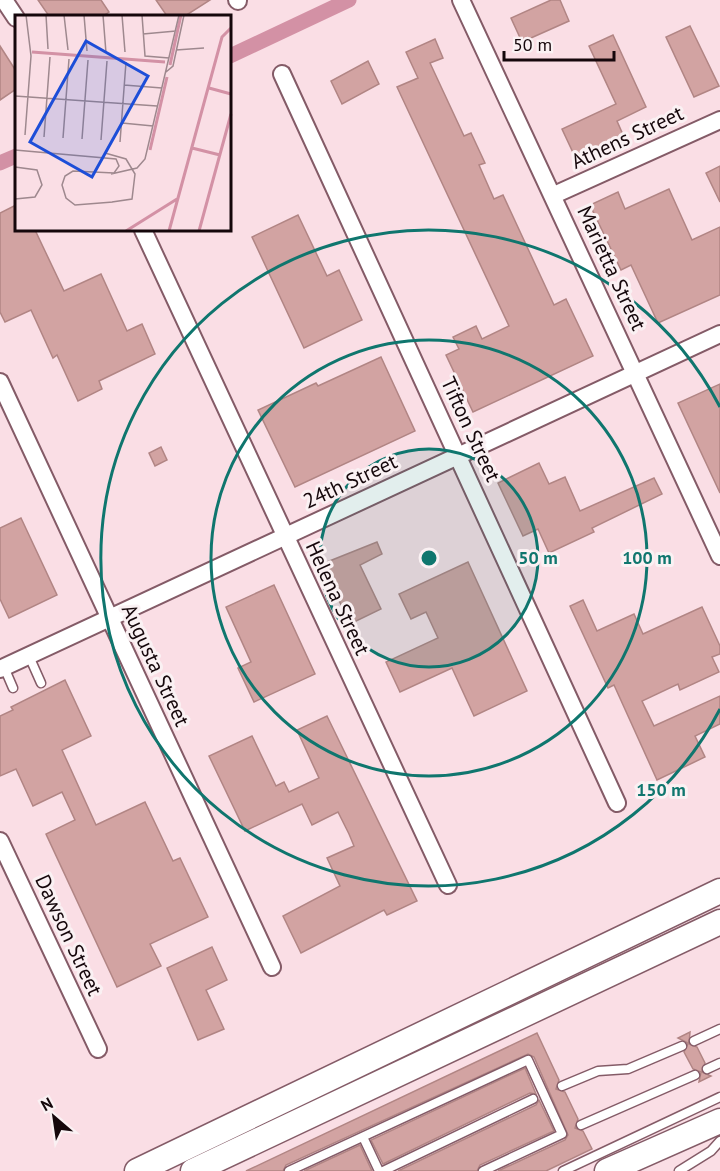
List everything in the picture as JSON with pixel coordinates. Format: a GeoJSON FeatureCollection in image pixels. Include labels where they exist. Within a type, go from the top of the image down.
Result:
{"type":"FeatureCollection","features":[{"type":"Feature","properties":{"kind":"main road"},"geometry":{"type":"LineString","coordinates":[[137,1171],[720,891]]}},
{"type":"Feature","properties":{"kind":"main road"},"geometry":{"type":"LineString","coordinates":[[193,1171],[718,923]]}},
{"type":"Feature","properties":{"kind":"main road"},"geometry":{"type":"LineString","coordinates":[[607,1171],[720,1121]]}},
{"type":"Feature","properties":{"kind":"street"},"geometry":{"type":"LineString","coordinates":[[4,0],[15,16]]}},
{"type":"Feature","properties":{"kind":"street","name":"Marietta Street"},"geometry":{"type":"LineString","coordinates":[[461,0],[719,552]]}},
{"type":"Feature","properties":{"kind":"street","name":"Tifton Street"},"geometry":{"type":"LineString","coordinates":[[282,74],[618,803]]}},
{"type":"Feature","properties":{"kind":"street","name":"Athens Street"},"geometry":{"type":"LineString","coordinates":[[554,195],[720,120]]}},
{"type":"Feature","properties":{"kind":"street","name":"Helena Street"},"geometry":{"type":"LineString","coordinates":[[143,231],[448,885]]}},
{"type":"Feature","properties":{"kind":"street","name":"24th Street"},"geometry":{"type":"LineString","coordinates":[[2,668],[720,334]]}},
{"type":"Feature","properties":{"kind":"street","name":"Augusta Street"},"geometry":{"type":"LineString","coordinates":[[0,382],[272,967]]}},
{"type":"Feature","properties":{"kind":"street","name":"Dawson Street"},"geometry":{"type":"LineString","coordinates":[[0,841],[98,1049]]}},
{"type":"Feature","properties":{"kind":"lane"},"geometry":{"type":"LineString","coordinates":[[29,656],[41,683]]}},
{"type":"Feature","properties":{"kind":"lane"},"geometry":{"type":"LineString","coordinates":[[2,668],[13,688]]}},
{"type":"Feature","properties":{"kind":"lane"},"geometry":{"type":"LineString","coordinates":[[694,1041],[720,1029]]}},
{"type":"Feature","properties":{"kind":"lane"},"geometry":{"type":"LineString","coordinates":[[562,1086],[598,1071],[628,1070],[682,1046]]}},
{"type":"Feature","properties":{"kind":"lane"},"geometry":{"type":"LineString","coordinates":[[289,1171],[528,1060],[562,1134],[483,1171]]}},
{"type":"Feature","properties":{"kind":"lane"},"geometry":{"type":"LineString","coordinates":[[707,1069],[720,1064]]}},
{"type":"Feature","properties":{"kind":"lane"},"geometry":{"type":"LineString","coordinates":[[581,1125],[695,1075]]}},
{"type":"Feature","properties":{"kind":"lane"},"geometry":{"type":"LineString","coordinates":[[563,1171],[720,1097]]}},
{"type":"Feature","properties":{"kind":"lane"},"geometry":{"type":"LineString","coordinates":[[363,1137],[381,1171],[533,1100]]}},
{"type":"Feature","properties":{"kind":"lane"},"geometry":{"type":"LineString","coordinates":[[679,1171],[711,1152],[720,1141]]}},
{"type":"Feature","properties":{"kind":"building"},"geometry":{"type":"Polygon","coordinates":[[[38,0],[101,0],[109,12],[104,15],[48,15],[38,0]]]}},
{"type":"Feature","properties":{"kind":"building"},"geometry":{"type":"Polygon","coordinates":[[[156,0],[210,0],[187,15],[166,15],[156,0]]]}},
{"type":"Feature","properties":{"kind":"building"},"geometry":{"type":"Polygon","coordinates":[[[551,0],[560,0],[569,21],[522,42],[511,18],[551,0]]]}},
{"type":"Feature","properties":{"kind":"building"},"geometry":{"type":"Polygon","coordinates":[[[690,26],[719,86],[694,97],[666,37],[690,26]]]}},
{"type":"Feature","properties":{"kind":"building"},"geometry":{"type":"Polygon","coordinates":[[[613,35],[646,107],[617,121],[624,137],[576,159],[562,129],[616,104],[589,46],[613,35]]]}},
{"type":"Feature","properties":{"kind":"building"},"geometry":{"type":"Polygon","coordinates":[[[435,39],[443,58],[430,63],[464,136],[471,133],[485,163],[479,165],[494,199],[503,195],[554,305],[566,299],[593,356],[473,412],[446,355],[459,349],[453,337],[476,326],[482,339],[509,326],[397,87],[418,78],[406,52],[435,39]]]}},
{"type":"Feature","properties":{"kind":"building"},"geometry":{"type":"Polygon","coordinates":[[[0,46],[15,69],[15,90],[0,100],[0,46]]]}},
{"type":"Feature","properties":{"kind":"building"},"geometry":{"type":"Polygon","coordinates":[[[368,61],[379,84],[342,104],[331,81],[368,61]]]}},
{"type":"Feature","properties":{"kind":"building"},"geometry":{"type":"Polygon","coordinates":[[[720,166],[720,202],[706,173],[720,166]]]}},
{"type":"Feature","properties":{"kind":"building"},"geometry":{"type":"Polygon","coordinates":[[[669,189],[692,240],[720,227],[720,295],[658,323],[631,265],[621,270],[590,205],[618,192],[625,209],[669,189]]]}},
{"type":"Feature","properties":{"kind":"building"},"geometry":{"type":"Polygon","coordinates":[[[15,206],[15,231],[35,231],[64,291],[101,274],[127,331],[142,324],[155,354],[99,381],[102,389],[78,401],[57,355],[53,358],[31,310],[5,322],[0,312],[0,213],[15,206]]]}},
{"type":"Feature","properties":{"kind":"building"},"geometry":{"type":"Polygon","coordinates":[[[298,215],[327,276],[339,270],[362,320],[304,348],[252,237],[298,215]]]}},
{"type":"Feature","properties":{"kind":"building"},"geometry":{"type":"Polygon","coordinates":[[[381,357],[415,431],[295,487],[258,410],[316,383],[318,386],[381,357]]]}},
{"type":"Feature","properties":{"kind":"building"},"geometry":{"type":"Polygon","coordinates":[[[720,384],[720,493],[678,403],[720,384]]]}},
{"type":"Feature","properties":{"kind":"building"},"geometry":{"type":"Polygon","coordinates":[[[161,447],[167,460],[155,466],[149,453],[161,447]]]}},
{"type":"Feature","properties":{"kind":"building"},"geometry":{"type":"Polygon","coordinates":[[[539,463],[549,484],[565,477],[580,511],[654,478],[662,494],[592,528],[594,532],[549,553],[538,529],[523,536],[498,483],[539,463]]]}},
{"type":"Feature","properties":{"kind":"building"},"geometry":{"type":"Polygon","coordinates":[[[21,518],[57,595],[9,618],[0,599],[0,528],[21,518]]]}},
{"type":"Feature","properties":{"kind":"building"},"geometry":{"type":"Polygon","coordinates":[[[377,542],[382,554],[360,565],[381,609],[350,624],[322,564],[377,542]]]}},
{"type":"Feature","properties":{"kind":"building"},"geometry":{"type":"Polygon","coordinates":[[[468,562],[527,691],[474,716],[452,668],[400,692],[386,662],[438,638],[426,612],[411,619],[399,594],[468,562]]]}},
{"type":"Feature","properties":{"kind":"building"},"geometry":{"type":"Polygon","coordinates":[[[274,585],[315,674],[254,702],[238,668],[251,662],[226,607],[274,585]]]}},
{"type":"Feature","properties":{"kind":"building"},"geometry":{"type":"Polygon","coordinates":[[[583,600],[597,631],[634,614],[643,634],[702,607],[720,646],[720,654],[712,657],[719,672],[680,690],[678,684],[642,701],[654,726],[720,696],[720,724],[695,736],[705,757],[657,780],[614,685],[608,688],[570,606],[583,600]]]}},
{"type":"Feature","properties":{"kind":"building"},"geometry":{"type":"Polygon","coordinates":[[[65,680],[91,736],[62,750],[96,825],[145,802],[173,861],[180,858],[208,917],[150,944],[161,966],[117,987],[46,834],[75,820],[62,792],[33,806],[16,769],[0,776],[0,716],[13,710],[11,707],[65,680]]]}},
{"type":"Feature","properties":{"kind":"building"},"geometry":{"type":"Polygon","coordinates":[[[327,716],[417,901],[387,915],[384,910],[301,953],[283,916],[340,886],[327,858],[354,846],[349,834],[338,812],[312,825],[302,804],[245,831],[209,756],[252,736],[276,786],[284,782],[289,792],[319,778],[297,730],[327,716]]]}},
{"type":"Feature","properties":{"kind":"building"},"geometry":{"type":"Polygon","coordinates":[[[212,947],[227,980],[206,990],[224,1029],[198,1040],[167,968],[212,947]]]}},
{"type":"Feature","properties":{"kind":"building"},"geometry":{"type":"Polygon","coordinates":[[[690,1032],[689,1044],[697,1047],[705,1063],[702,1072],[711,1076],[699,1082],[701,1072],[693,1069],[684,1052],[688,1043],[678,1038],[690,1032]]]}},
{"type":"Feature","properties":{"kind":"building"},"geometry":{"type":"Polygon","coordinates":[[[537,1033],[559,1080],[556,1089],[565,1092],[578,1119],[575,1128],[583,1131],[592,1149],[546,1171],[498,1171],[565,1140],[568,1135],[534,1057],[528,1054],[286,1165],[283,1171],[246,1171],[537,1033]]]}},
{"type":"Feature","properties":{"kind":"building"},"geometry":{"type":"Polygon","coordinates":[[[525,1068],[536,1094],[530,1093],[383,1164],[371,1140],[525,1068]]]}},
{"type":"Feature","properties":{"kind":"building"},"geometry":{"type":"Polygon","coordinates":[[[539,1100],[554,1131],[480,1165],[477,1171],[398,1171],[536,1105],[539,1100]]]}},
{"type":"Feature","properties":{"kind":"building"},"geometry":{"type":"Polygon","coordinates":[[[360,1145],[372,1171],[304,1171],[360,1145]]]}},
{"type":"Feature","properties":{"kind":"waterway"},"geometry":{"type":"LineString","coordinates":[[231,56],[349,0]]}},
{"type":"Feature","properties":{"kind":"waterway"},"geometry":{"type":"LineString","coordinates":[[0,163],[15,156]]}}]}
